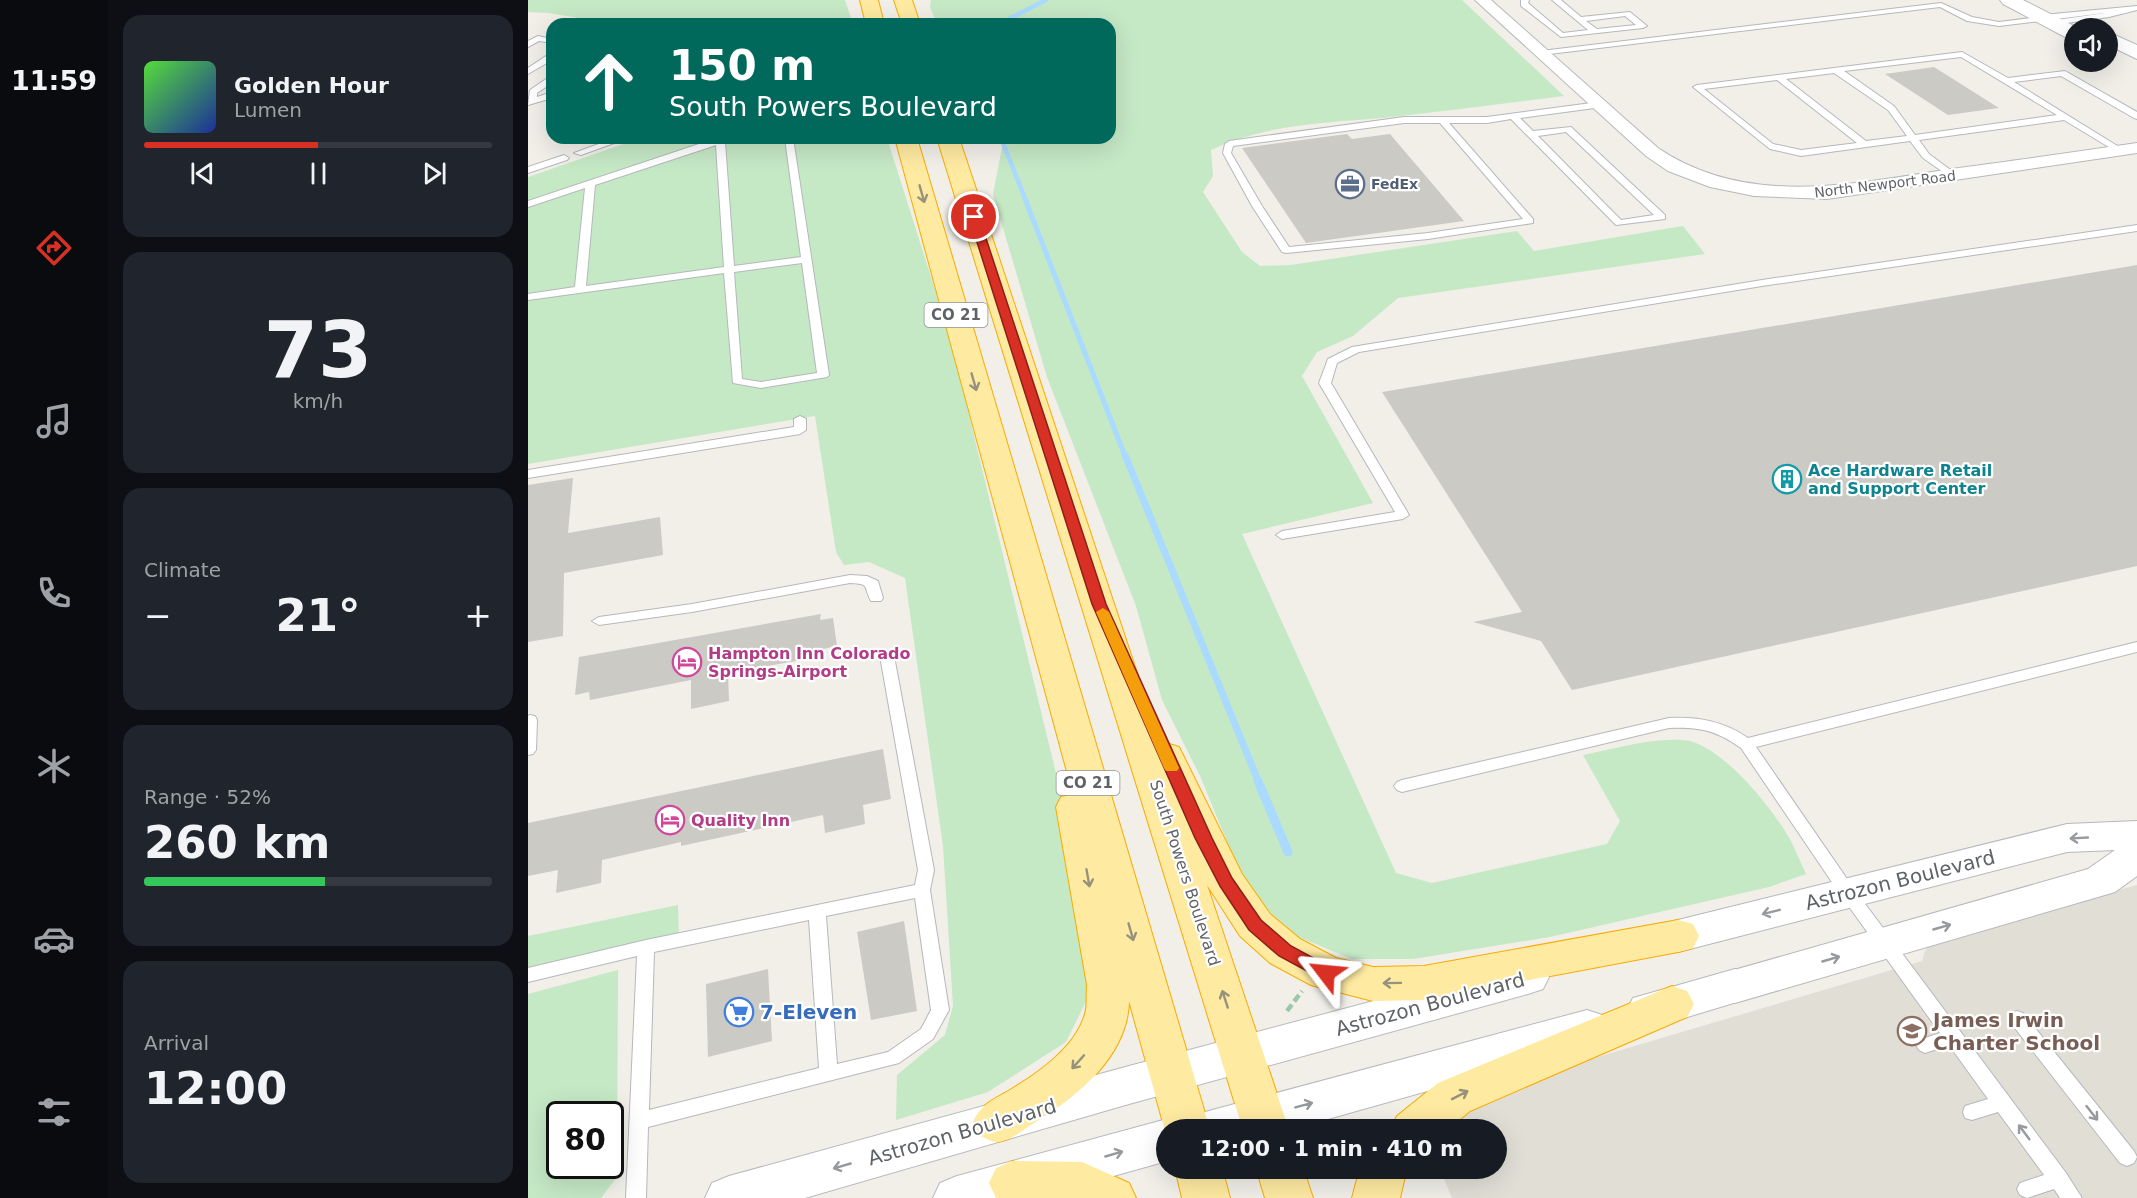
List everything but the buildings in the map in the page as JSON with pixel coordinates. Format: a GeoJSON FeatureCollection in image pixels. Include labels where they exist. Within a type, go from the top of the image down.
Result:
{"type":"FeatureCollection","features":[{"type":"Feature","properties":{"kind":"highway"},"geometry":{"type":"LineString","coordinates":[[869,0],[874,18]]}},
{"type":"Feature","properties":{"kind":"highway"},"geometry":{"type":"LineString","coordinates":[[903,0],[909,18]]}},
{"type":"Feature","properties":{"kind":"highway","name":"CO 21"},"geometry":{"type":"LineString","coordinates":[[908,144],[1184,1119]]}},
{"type":"Feature","properties":{"kind":"highway","name":"South Powers Boulevard"},"geometry":{"type":"LineString","coordinates":[[950,144],[1263,1119]]}},
{"type":"Feature","properties":{"kind":"highway"},"geometry":{"type":"LineString","coordinates":[[996,1122],[1044,1093],[1076,1066],[1095,1042],[1107,1015],[1108,985],[1070,779],[1005,492]]}},
{"type":"Feature","properties":{"kind":"highway"},"geometry":{"type":"LineString","coordinates":[[1099,604],[1203,838],[1226,882],[1255,925],[1285,951],[1326,973],[1373,984],[1424,982],[1678,936]]}},
{"type":"Feature","properties":{"kind":"highway"},"geometry":{"type":"LineString","coordinates":[[1427,1119],[1454,1097],[1672,1004]]}},
{"type":"Feature","properties":{"kind":"highway"},"geometry":{"type":"LineString","coordinates":[[1201,1179],[1206,1198]]}},
{"type":"Feature","properties":{"kind":"highway"},"geometry":{"type":"LineString","coordinates":[[1283,1179],[1289,1198]]}},
{"type":"Feature","properties":{"kind":"highway"},"geometry":{"type":"LineString","coordinates":[[1376,1198],[1381,1179]]}},
{"type":"Feature","properties":{"kind":"highway"},"geometry":{"type":"LineString","coordinates":[[1013,1183],[1082,1184],[1112,1198]]}},
{"type":"Feature","properties":{"kind":"main road"},"geometry":{"type":"LineString","coordinates":[[2009,0],[2062,22]]}},
{"type":"Feature","properties":{"kind":"main road"},"geometry":{"type":"LineString","coordinates":[[2032,0],[2062,22]]}},
{"type":"Feature","properties":{"kind":"main road"},"geometry":{"type":"LineString","coordinates":[[2118,44],[2137,53]]}},
{"type":"Feature","properties":{"kind":"main road"},"geometry":{"type":"LineString","coordinates":[[2118,57],[2137,67]]}},
{"type":"Feature","properties":{"kind":"main road","name":"Astrozon Boulevard"},"geometry":{"type":"LineString","coordinates":[[729,1198],[1171,1073],[1678,936],[2067,838],[2137,835]]}},
{"type":"Feature","properties":{"kind":"main road"},"geometry":{"type":"LineString","coordinates":[[1278,1119],[2101,881],[2137,855]]}},
{"type":"Feature","properties":{"kind":"main road"},"geometry":{"type":"LineString","coordinates":[[957,1198],[1156,1143]]}},
{"type":"Feature","properties":{"kind":"street","name":"North Newport Road"},"geometry":{"type":"LineString","coordinates":[[1482,0],[1662,159],[1691,174],[1731,186],[1779,193],[1827,193],[2129,149]]}},
{"type":"Feature","properties":{"kind":"lane"},"geometry":{"type":"LineString","coordinates":[[1525,0],[1524,4],[1561,35],[1643,26],[1627,14],[1580,19]]}},
{"type":"Feature","properties":{"kind":"lane"},"geometry":{"type":"LineString","coordinates":[[1556,0],[1595,32]]}},
{"type":"Feature","properties":{"kind":"lane"},"geometry":{"type":"LineString","coordinates":[[1540,53],[1941,5],[1970,19],[1999,24],[2062,22],[2137,8]]}},
{"type":"Feature","properties":{"kind":"lane"},"geometry":{"type":"LineString","coordinates":[[528,45],[538,38],[546,40]]}},
{"type":"Feature","properties":{"kind":"lane"},"geometry":{"type":"LineString","coordinates":[[2065,117],[1801,153],[1770,146],[1697,87],[1962,54],[2065,117],[2129,149]]}},
{"type":"Feature","properties":{"kind":"lane"},"geometry":{"type":"LineString","coordinates":[[528,72],[546,60]]}},
{"type":"Feature","properties":{"kind":"lane"},"geometry":{"type":"LineString","coordinates":[[1836,70],[1891,108],[1926,156],[1953,176]]}},
{"type":"Feature","properties":{"kind":"lane"},"geometry":{"type":"LineString","coordinates":[[2006,81],[2062,73],[2137,116]]}},
{"type":"Feature","properties":{"kind":"lane"},"geometry":{"type":"LineString","coordinates":[[1779,77],[1865,145]]}},
{"type":"Feature","properties":{"kind":"lane"},"geometry":{"type":"LineString","coordinates":[[530,102],[534,92],[546,83]]}},
{"type":"Feature","properties":{"kind":"lane"},"geometry":{"type":"LineString","coordinates":[[530,102],[546,97]]}},
{"type":"Feature","properties":{"kind":"lane"},"geometry":{"type":"LineString","coordinates":[[1443,121],[1530,220],[1428,236],[1286,250],[1257,206],[1227,153],[1229,144],[1404,120],[1443,121],[1513,117],[1599,105]]}},
{"type":"Feature","properties":{"kind":"lane"},"geometry":{"type":"LineString","coordinates":[[1513,117],[1619,223],[1662,217],[1568,129],[1531,134]]}},
{"type":"Feature","properties":{"kind":"lane"},"geometry":{"type":"LineString","coordinates":[[578,153],[606,144]]}},
{"type":"Feature","properties":{"kind":"lane"},"geometry":{"type":"LineString","coordinates":[[528,204],[709,144]]}},
{"type":"Feature","properties":{"kind":"lane"},"geometry":{"type":"LineString","coordinates":[[724,144],[729,270],[737,381],[761,385],[823,375],[790,144]]}},
{"type":"Feature","properties":{"kind":"lane"},"geometry":{"type":"LineString","coordinates":[[528,170],[564,158]]}},
{"type":"Feature","properties":{"kind":"lane"},"geometry":{"type":"LineString","coordinates":[[580,290],[590,184]]}},
{"type":"Feature","properties":{"kind":"lane"},"geometry":{"type":"LineString","coordinates":[[1282,535],[1403,515],[1325,383],[1332,361],[1342,354],[1422,337],[2137,228]]}},
{"type":"Feature","properties":{"kind":"lane"},"geometry":{"type":"LineString","coordinates":[[528,297],[806,259]]}},
{"type":"Feature","properties":{"kind":"lane"},"geometry":{"type":"LineString","coordinates":[[528,474],[800,430],[800,419]]}},
{"type":"Feature","properties":{"kind":"lane"},"geometry":{"type":"LineString","coordinates":[[599,621],[692,608],[850,579],[867,580],[873,584],[876,598]]}},
{"type":"Feature","properties":{"kind":"lane"},"geometry":{"type":"LineString","coordinates":[[1746,744],[2137,647]]}},
{"type":"Feature","properties":{"kind":"lane"},"geometry":{"type":"LineString","coordinates":[[639,1121],[893,1058],[927,1034],[940,1010],[922,890],[926,870],[886,656]]}},
{"type":"Feature","properties":{"kind":"lane"},"geometry":{"type":"LineString","coordinates":[[528,750],[530,720]]}},
{"type":"Feature","properties":{"kind":"lane"},"geometry":{"type":"LineString","coordinates":[[1402,786],[1669,723],[1694,722],[1725,728],[1746,744],[1848,893],[2072,1198]]}},
{"type":"Feature","properties":{"kind":"lane"},"geometry":{"type":"LineString","coordinates":[[528,975],[646,947],[922,890]]}},
{"type":"Feature","properties":{"kind":"lane"},"geometry":{"type":"LineString","coordinates":[[817,912],[829,1074]]}},
{"type":"Feature","properties":{"kind":"lane"},"geometry":{"type":"LineString","coordinates":[[636,1198],[646,947]]}},
{"type":"Feature","properties":{"kind":"lane"},"geometry":{"type":"LineString","coordinates":[[2017,1018],[2127,1157]]}},
{"type":"Feature","properties":{"kind":"lane"},"geometry":{"type":"LineString","coordinates":[[1925,1045],[1954,1036]]}},
{"type":"Feature","properties":{"kind":"lane"},"geometry":{"type":"LineString","coordinates":[[1972,1112],[2002,1103]]}},
{"type":"Feature","properties":{"kind":"lane"},"geometry":{"type":"LineString","coordinates":[[2027,1189],[2059,1179]]}},
{"type":"Feature","properties":{"kind":"path"},"geometry":{"type":"LineString","coordinates":[[1285,1014],[1304,988]]}},
{"type":"Feature","properties":{"kind":"shaded area","name":"James Irwin Charter School"},"geometry":{"type":"Polygon","coordinates":[[[2137,885],[2137,1198],[1452,1198],[1444,1179],[1507,1179],[1507,1119],[1449,1119],[1455,1113],[1540,1074],[1922,961],[1931,943],[2137,885]]]}},
{"type":"Feature","properties":{"kind":"green space"},"geometry":{"type":"Polygon","coordinates":[[[528,0],[845,0],[851,18],[578,18],[528,12],[528,0]]]}},
{"type":"Feature","properties":{"kind":"green space"},"geometry":{"type":"Polygon","coordinates":[[[931,0],[1462,0],[1564,96],[1276,129],[1232,141],[1211,150],[1213,176],[1203,192],[1242,252],[1260,266],[1291,265],[1517,231],[1534,251],[1683,226],[1705,254],[1398,298],[1353,336],[1317,352],[1302,376],[1373,503],[1242,534],[1396,873],[1432,883],[1607,844],[1620,821],[1583,755],[1632,744],[1683,740],[1698,744],[1713,753],[1729,765],[1759,796],[1791,841],[1806,874],[1769,887],[1550,937],[1413,959],[1352,959],[1296,936],[1272,915],[1247,882],[1230,849],[1201,778],[1162,700],[1136,606],[1047,377],[993,194],[1003,144],[1116,144],[1116,18],[935,18],[930,7],[931,0]]]}},
{"type":"Feature","properties":{"kind":"green space"},"geometry":{"type":"Polygon","coordinates":[[[624,144],[889,144],[950,337],[1081,876],[1094,985],[1066,1042],[988,1092],[896,1120],[897,1075],[945,1035],[953,1006],[943,846],[905,578],[869,562],[844,565],[836,552],[815,416],[528,464],[528,177],[624,144]]]}},
{"type":"Feature","properties":{"kind":"green space"},"geometry":{"type":"Polygon","coordinates":[[[678,905],[679,940],[528,976],[528,936],[678,905]]]}},
{"type":"Feature","properties":{"kind":"green space"},"geometry":{"type":"Polygon","coordinates":[[[618,970],[617,1101],[546,1101],[546,1179],[615,1179],[601,1198],[528,1198],[528,994],[618,970]]]}},
{"type":"Feature","properties":{"kind":"waterway"},"geometry":{"type":"LineString","coordinates":[[1011,18],[1046,0]]}},
{"type":"Feature","properties":{"kind":"waterway"},"geometry":{"type":"LineString","coordinates":[[1003,144],[1026,201]]}},
{"type":"Feature","properties":{"kind":"waterway"},"geometry":{"type":"LineString","coordinates":[[1025,199],[1125,456]]}},
{"type":"Feature","properties":{"kind":"waterway"},"geometry":{"type":"LineString","coordinates":[[1125,455],[1259,783]]}},
{"type":"Feature","properties":{"kind":"waterway"},"geometry":{"type":"LineString","coordinates":[[1258,781],[1288,852]]}},
{"type":"Feature","properties":{"kind":"slow traffic"},"geometry":{"type":"LineString","coordinates":[[1103,612],[1172,768]]}},
{"type":"Feature","properties":{"kind":"place","name":"FedEx"},"geometry":{"type":"Point","coordinates":[1350,184]}},
{"type":"Feature","properties":{"kind":"place","name":"Ace Hardware Retail and Support Center"},"geometry":{"type":"Point","coordinates":[1787,479]}},
{"type":"Feature","properties":{"kind":"place","name":"Hampton Inn Colorado Springs-Airport"},"geometry":{"type":"Point","coordinates":[687,662]}},
{"type":"Feature","properties":{"kind":"place","name":"Quality Inn"},"geometry":{"type":"Point","coordinates":[670,820]}},
{"type":"Feature","properties":{"kind":"place","name":"7-Eleven"},"geometry":{"type":"Point","coordinates":[739,1012]}},
{"type":"Feature","properties":{"kind":"place","name":"James Irwin Charter School"},"geometry":{"type":"Point","coordinates":[1912,1031]}},
{"type":"Feature","properties":{"kind":"route"},"geometry":{"type":"LineString","coordinates":[[974,217],[1099,604],[1203,838],[1226,882],[1255,925],[1285,951],[1326,973]]}}]}
